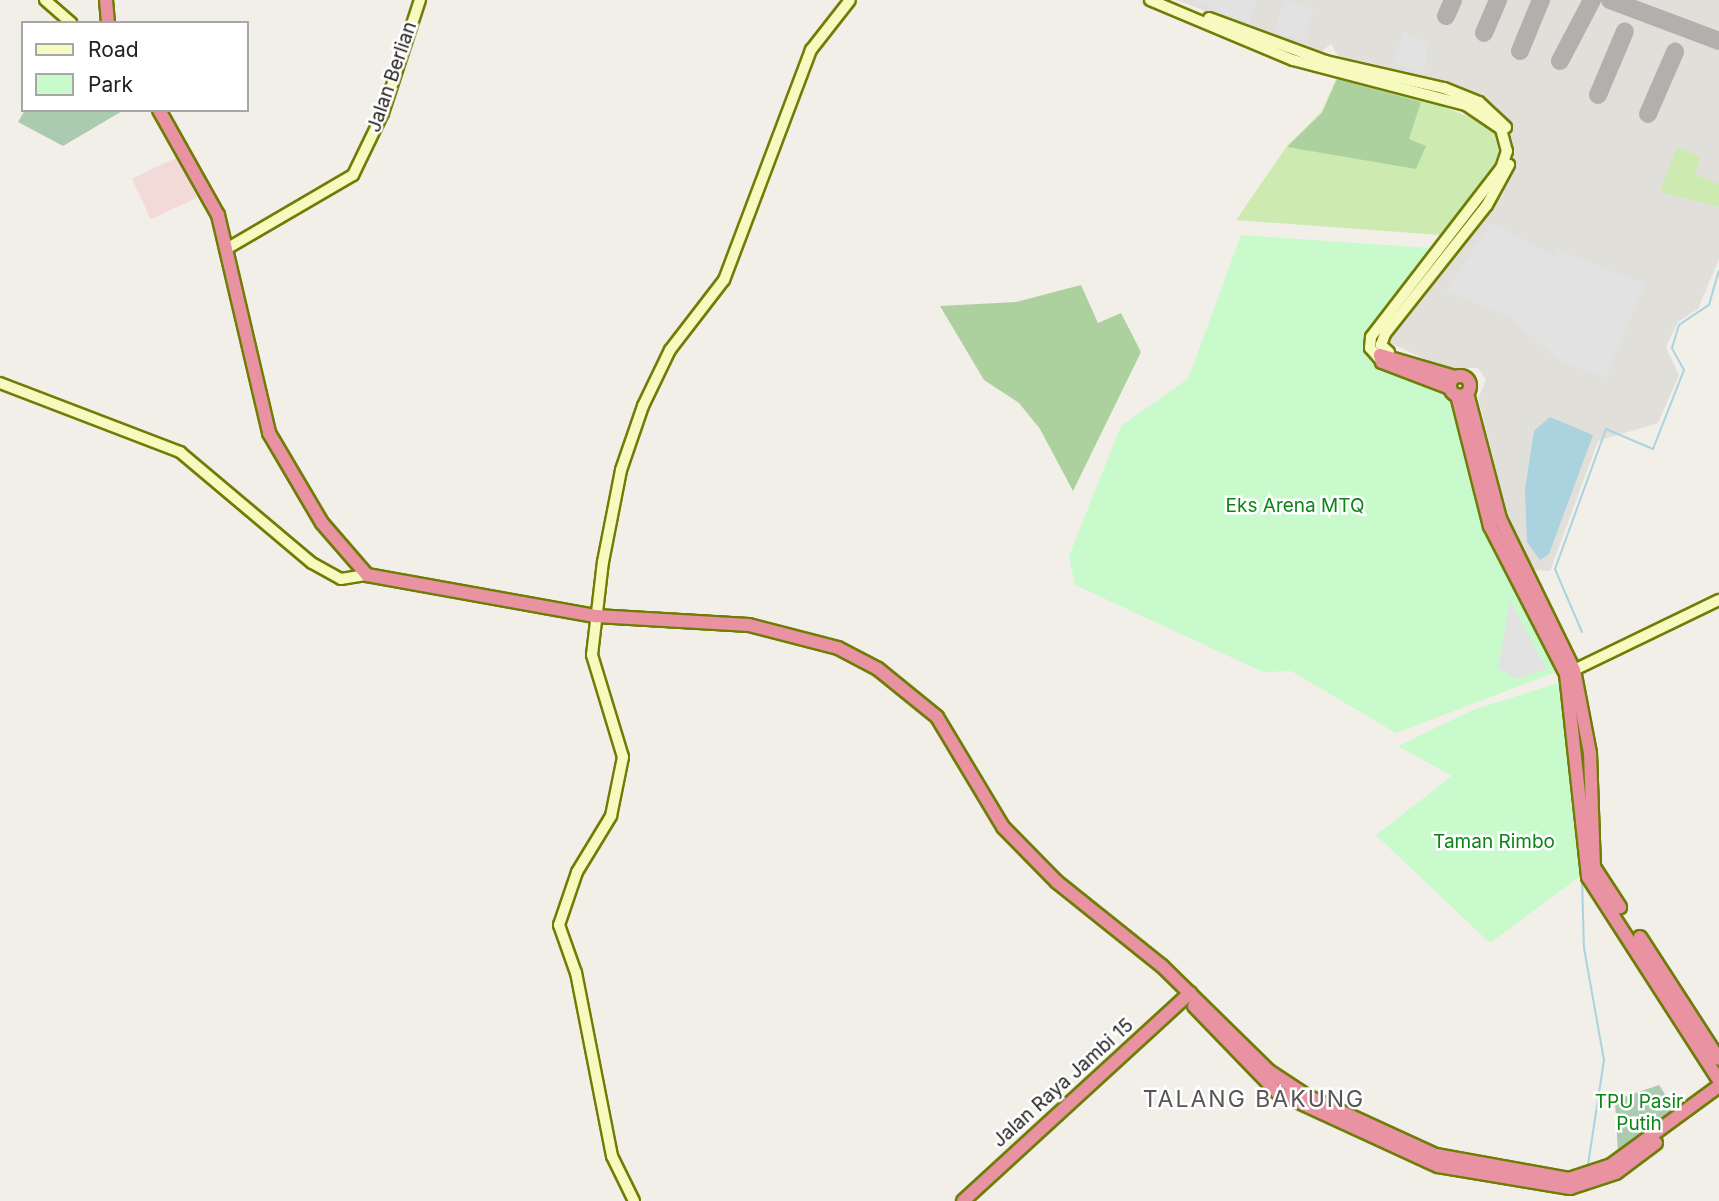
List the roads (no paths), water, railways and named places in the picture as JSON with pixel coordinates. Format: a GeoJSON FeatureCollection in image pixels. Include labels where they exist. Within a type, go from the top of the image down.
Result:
{"type":"FeatureCollection","features":[{"type":"Feature","properties":{"kind":"highway"},"geometry":{"type":"LineString","coordinates":[[106,0],[108,21]]}},
{"type":"Feature","properties":{"kind":"highway"},"geometry":{"type":"LineString","coordinates":[[160,112],[196,166],[228,248],[254,388],[269,433],[322,523],[366,575],[596,616],[749,625],[838,648],[878,669],[937,717],[1003,827],[1186,993],[1252,1073],[1285,1097],[1412,1157],[1570,1188],[1596,1182],[1719,1095]]}},
{"type":"Feature","properties":{"kind":"highway"},"geometry":{"type":"LineString","coordinates":[[1385,357],[1457,388],[1500,519],[1574,670],[1598,875],[1719,1059]]}},
{"type":"Feature","properties":{"kind":"highway"},"geometry":{"type":"LineString","coordinates":[[1457,388],[1490,526],[1566,674],[1584,753],[1588,877],[1719,1080]]}},
{"type":"Feature","properties":{"kind":"highway","name":"Jalan Raya Jambi 15"},"geometry":{"type":"LineString","coordinates":[[963,1201],[1186,993]]}},
{"type":"Feature","properties":{"kind":"highway"},"geometry":{"type":"LineString","coordinates":[[1523,1178],[1569,1180],[1602,1169],[1719,1086]]}},
{"type":"Feature","properties":{"kind":"street"},"geometry":{"type":"LineString","coordinates":[[45,0],[69,21]]}},
{"type":"Feature","properties":{"kind":"street","name":"Jalan Berlian"},"geometry":{"type":"LineString","coordinates":[[228,248],[353,174],[383,113],[420,0]]}},
{"type":"Feature","properties":{"kind":"street"},"geometry":{"type":"LineString","coordinates":[[634,1201],[612,1156],[576,973],[559,925],[577,872],[611,816],[624,757],[594,668],[596,616],[621,470],[643,406],[670,350],[724,280],[811,50],[850,0]]}},
{"type":"Feature","properties":{"kind":"street"},"geometry":{"type":"LineString","coordinates":[[1150,0],[1294,56],[1478,109],[1501,130],[1507,151],[1483,202],[1371,337],[1370,348],[1385,357]]}},
{"type":"Feature","properties":{"kind":"street"},"geometry":{"type":"LineString","coordinates":[[1163,0],[1294,56]]}},
{"type":"Feature","properties":{"kind":"street"},"geometry":{"type":"LineString","coordinates":[[0,383],[180,452],[313,563],[341,579],[366,575]]}},
{"type":"Feature","properties":{"kind":"street"},"geometry":{"type":"LineString","coordinates":[[1574,670],[1719,600]]}},
{"type":"Feature","properties":{"kind":"water"},"geometry":{"type":"Polygon","coordinates":[[[1550,417],[1593,435],[1549,554],[1540,560],[1527,542],[1525,489],[1534,431],[1550,417]]]}},
{"type":"Feature","properties":{"kind":"waterway"},"geometry":{"type":"LineString","coordinates":[[1582,632],[1555,569],[1606,429],[1653,449],[1684,370],[1672,348],[1679,325],[1709,305],[1719,271]]}},
{"type":"Feature","properties":{"kind":"waterway"},"geometry":{"type":"LineString","coordinates":[[1582,878],[1584,948],[1604,1060],[1588,1164]]}},
{"type":"Feature","properties":{"kind":"district","name":"TALANG BAKUNG"},"geometry":{"type":"Point","coordinates":[1254,1099]}},
{"type":"Feature","properties":{"kind":"park label","name":"Eks Arena MTQ"},"geometry":{"type":"Point","coordinates":[1295,506]}},
{"type":"Feature","properties":{"kind":"park label","name":"Taman Rimbo"},"geometry":{"type":"Point","coordinates":[1494,842]}},
{"type":"Feature","properties":{"kind":"park label","name":"TPU Pasir Putih"},"geometry":{"type":"Point","coordinates":[1639,1113]}}]}
